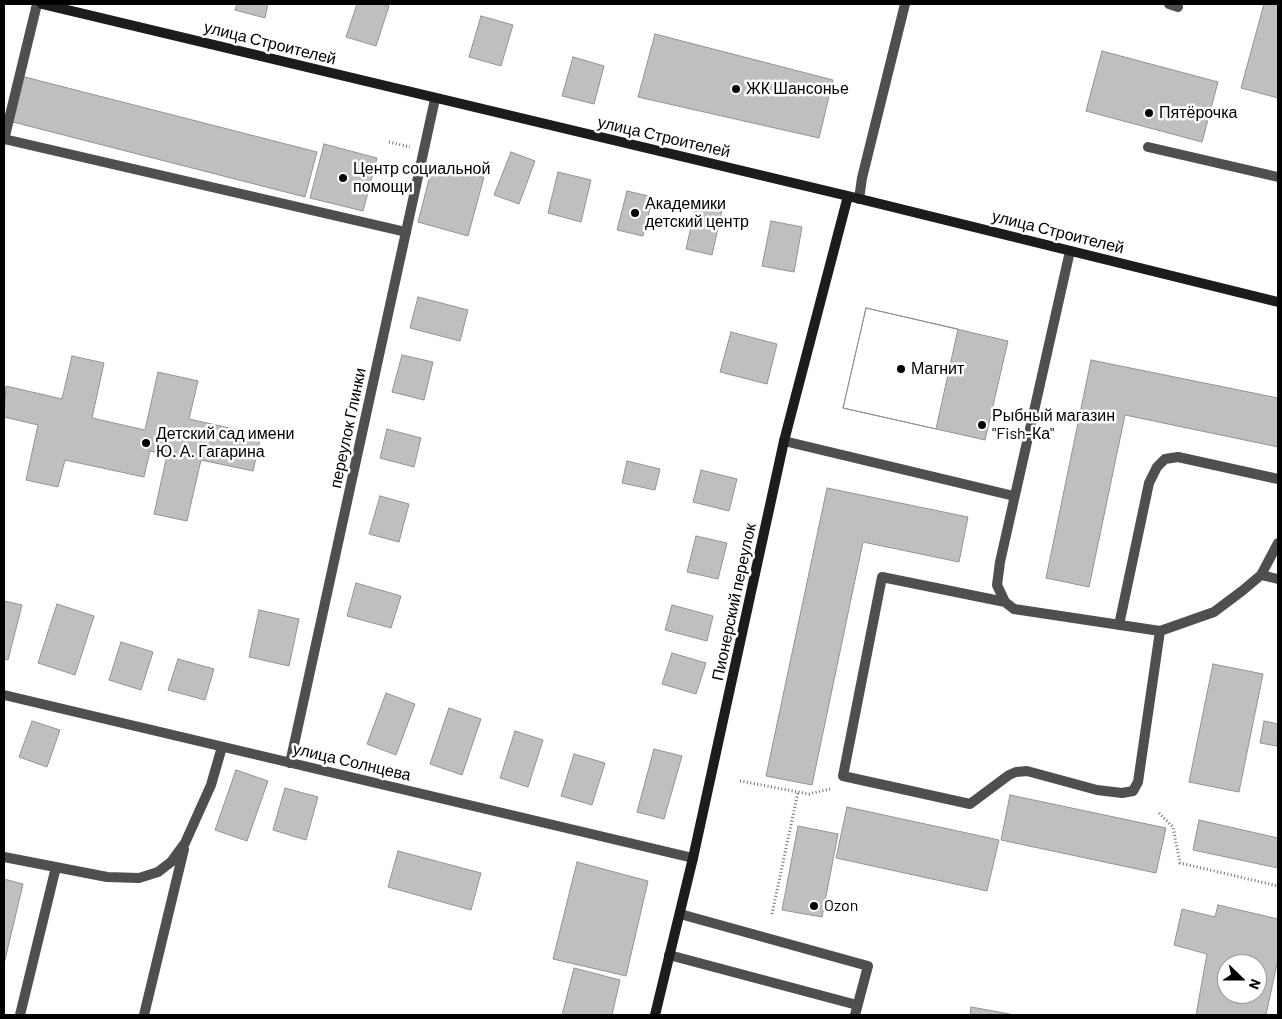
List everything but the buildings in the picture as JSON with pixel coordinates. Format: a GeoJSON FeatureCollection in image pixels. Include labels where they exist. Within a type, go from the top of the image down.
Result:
{"type":"FeatureCollection","features":[{"type":"Feature","properties":{"kind":"main road","name":"улица Строителей"},"geometry":{"type":"LineString","coordinates":[[42,4],[1278,300]]}},
{"type":"Feature","properties":{"kind":"main road","name":"Пионерский переулок"},"geometry":{"type":"LineString","coordinates":[[655,1015],[693,858],[784,441],[848,196]]}},
{"type":"Feature","properties":{"kind":"street"},"geometry":{"type":"LineString","coordinates":[[37,4],[4,139],[406,232]]}},
{"type":"Feature","properties":{"kind":"street"},"geometry":{"type":"LineString","coordinates":[[859,199],[862,178],[905,4]]}},
{"type":"Feature","properties":{"kind":"street","name":"переулок Глинки"},"geometry":{"type":"LineString","coordinates":[[290,763],[435,99]]}},
{"type":"Feature","properties":{"kind":"street"},"geometry":{"type":"LineString","coordinates":[[1148,147],[1278,177]]}},
{"type":"Feature","properties":{"kind":"street"},"geometry":{"type":"LineString","coordinates":[[1005,602],[997,585],[1000,562],[1070,251]]}},
{"type":"Feature","properties":{"kind":"street"},"geometry":{"type":"LineString","coordinates":[[784,441],[1014,496]]}},
{"type":"Feature","properties":{"kind":"street"},"geometry":{"type":"LineString","coordinates":[[1119,625],[1149,483],[1157,467],[1165,459],[1178,457],[1278,479]]}},
{"type":"Feature","properties":{"kind":"street"},"geometry":{"type":"LineString","coordinates":[[1160,631],[1138,782],[1133,790],[1122,793],[1097,790],[1022,772],[1009,775],[970,804],[843,776],[882,577],[1005,602],[1014,609],[1160,631],[1214,612],[1260,575],[1278,543]]}},
{"type":"Feature","properties":{"kind":"street"},"geometry":{"type":"LineString","coordinates":[[1260,575],[1278,579]]}},
{"type":"Feature","properties":{"kind":"street","name":"улица Солнцева"},"geometry":{"type":"LineString","coordinates":[[4,695],[693,858]]}},
{"type":"Feature","properties":{"kind":"street"},"geometry":{"type":"LineString","coordinates":[[144,1015],[185,843],[211,785],[222,747]]}},
{"type":"Feature","properties":{"kind":"street"},"geometry":{"type":"LineString","coordinates":[[4,857],[107,877],[140,878],[158,872],[171,862],[185,843]]}},
{"type":"Feature","properties":{"kind":"street"},"geometry":{"type":"LineString","coordinates":[[20,1015],[56,867]]}},
{"type":"Feature","properties":{"kind":"street"},"geometry":{"type":"LineString","coordinates":[[669,955],[856,1010],[868,966],[680,914]]}},
{"type":"Feature","properties":{"kind":"path"},"geometry":{"type":"LineString","coordinates":[[740,781],[809,794],[830,789]]}},
{"type":"Feature","properties":{"kind":"path"},"geometry":{"type":"LineString","coordinates":[[772,914],[798,792]]}},
{"type":"Feature","properties":{"kind":"path"},"geometry":{"type":"LineString","coordinates":[[1159,813],[1173,827],[1180,863],[1278,886]]}},
{"type":"Feature","properties":{"kind":"place","name":"ЖК Шансонье"},"geometry":{"type":"Point","coordinates":[736,89]}},
{"type":"Feature","properties":{"kind":"place","name":"Пятёрочка"},"geometry":{"type":"Point","coordinates":[1149,113]}},
{"type":"Feature","properties":{"kind":"place","name":"Центр социальной помощи"},"geometry":{"type":"Point","coordinates":[343,178]}},
{"type":"Feature","properties":{"kind":"place","name":"Академики детский центр"},"geometry":{"type":"Point","coordinates":[635,213]}},
{"type":"Feature","properties":{"kind":"place","name":"Магнит"},"geometry":{"type":"Point","coordinates":[901,369]}},
{"type":"Feature","properties":{"kind":"place","name":"Рыбный магазин \"Fish-Ка\""},"geometry":{"type":"Point","coordinates":[982,425]}},
{"type":"Feature","properties":{"kind":"place","name":"Детский сад имени Ю. А. Гагарина"},"geometry":{"type":"Point","coordinates":[146,443]}},
{"type":"Feature","properties":{"kind":"place","name":"Ozon"},"geometry":{"type":"Point","coordinates":[814,906]}}]}
